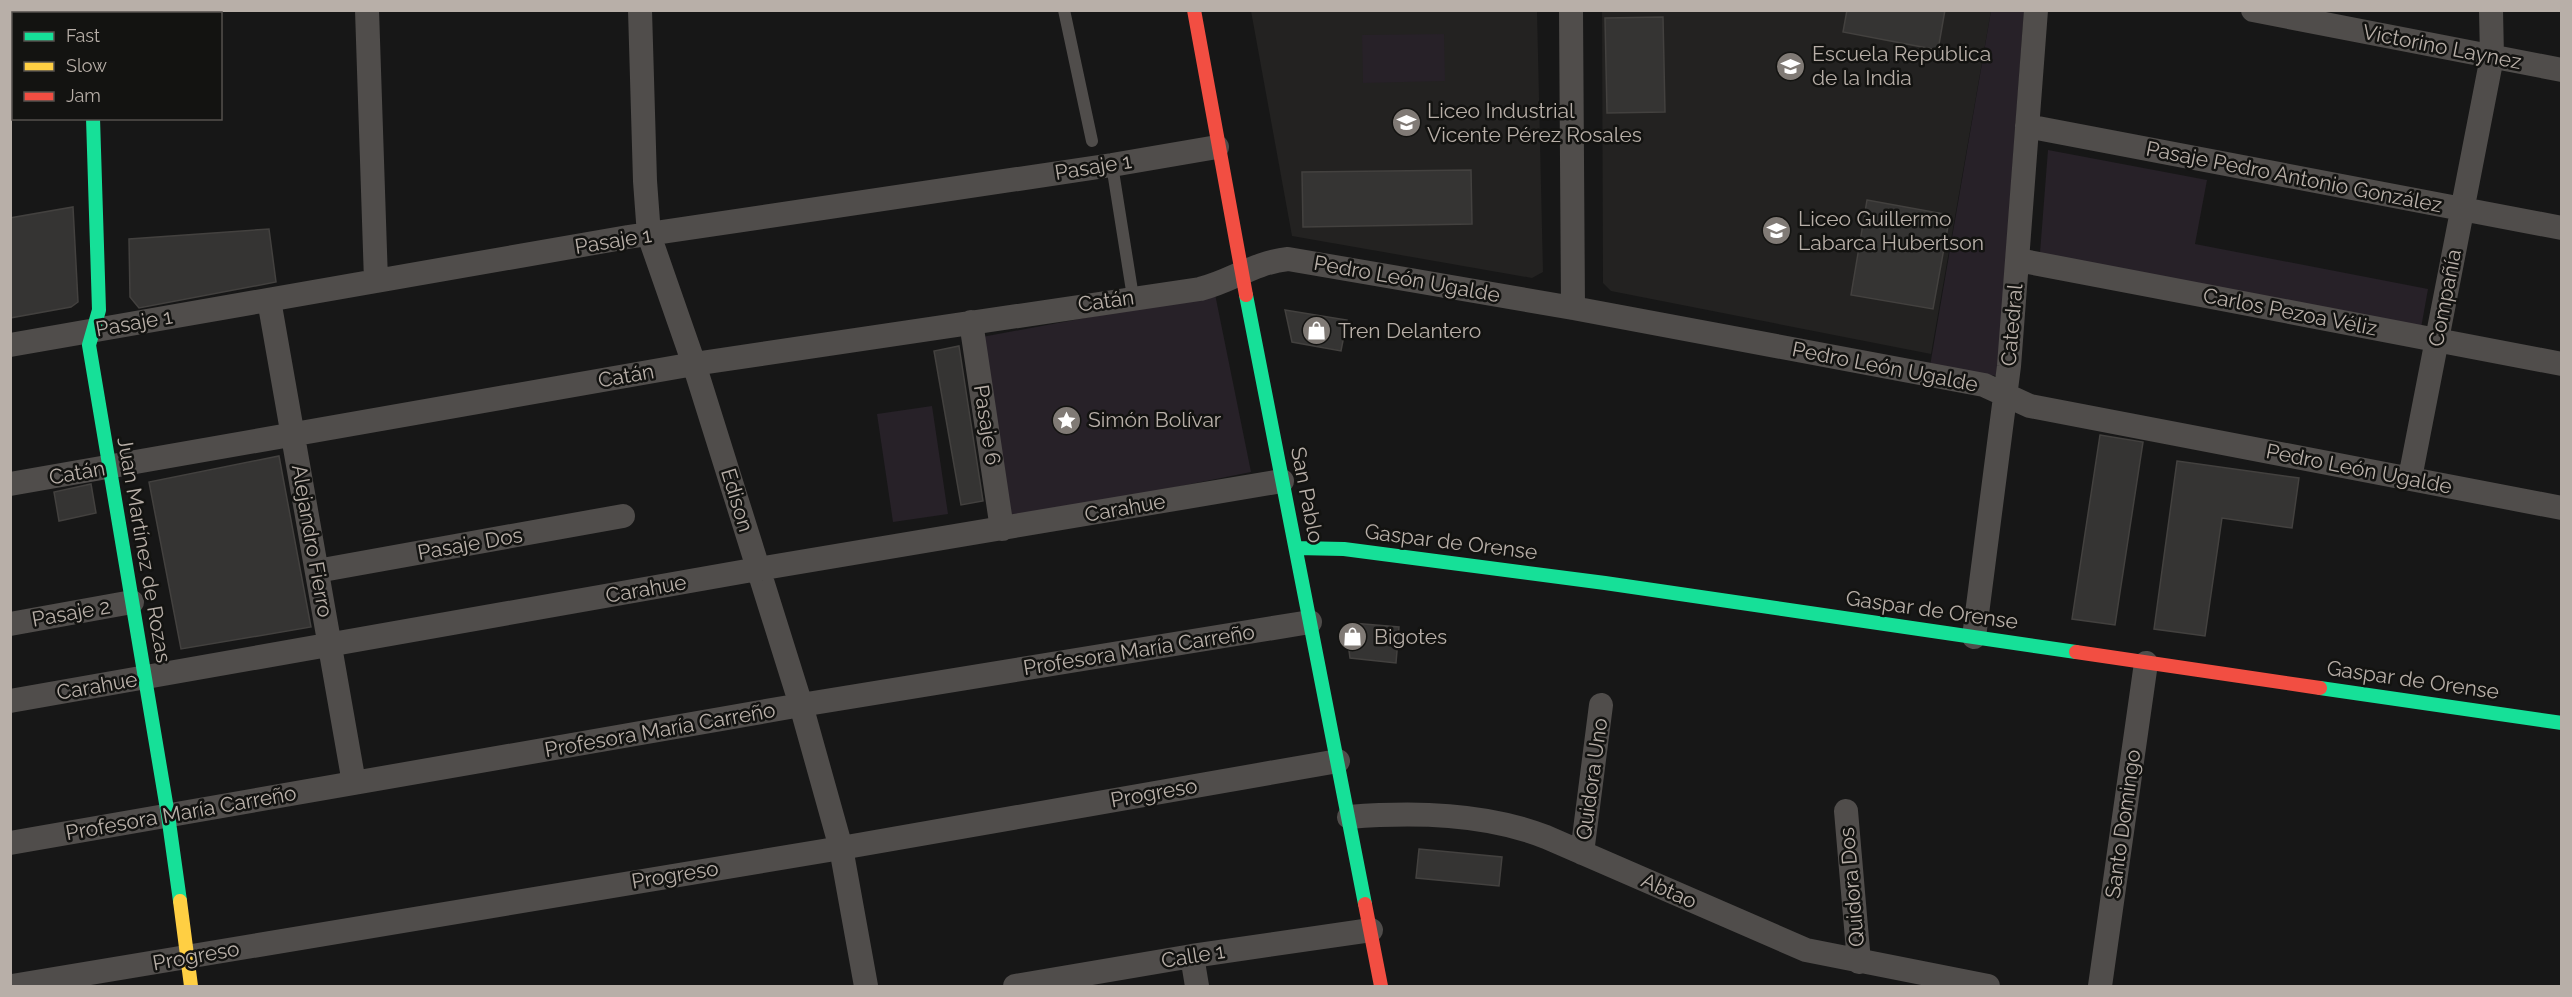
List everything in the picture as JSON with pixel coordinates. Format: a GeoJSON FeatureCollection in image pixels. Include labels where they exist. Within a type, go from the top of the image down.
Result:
{"type":"FeatureCollection","features":[{"type":"Feature","properties":{"kind":"street"},"geometry":{"type":"LineString","coordinates":[[367,10],[376,281]]}},
{"type":"Feature","properties":{"kind":"street","name":"Edison"},"geometry":{"type":"LineString","coordinates":[[640,10],[645,181],[649,235],[694,364],[801,705],[841,848],[866,987]]}},
{"type":"Feature","properties":{"kind":"street","name":"San Pablo"},"geometry":{"type":"LineString","coordinates":[[1194,10],[1241,272],[1382,987]]}},
{"type":"Feature","properties":{"kind":"street"},"geometry":{"type":"LineString","coordinates":[[1571,10],[1573,308]]}},
{"type":"Feature","properties":{"kind":"street","name":"Catedral"},"geometry":{"type":"LineString","coordinates":[[1974,637],[2006,395],[2036,10]]}},
{"type":"Feature","properties":{"kind":"street","name":"Victorino Laynez"},"geometry":{"type":"LineString","coordinates":[[2253,10],[2562,70]]}},
{"type":"Feature","properties":{"kind":"street","name":"Compañía"},"geometry":{"type":"LineString","coordinates":[[2410,478],[2492,57],[2491,10]]}},
{"type":"Feature","properties":{"kind":"street","name":"Juan Martínez de Rozas"},"geometry":{"type":"LineString","coordinates":[[93,120],[99,310],[90,345],[108,467],[168,814],[191,987]]}},
{"type":"Feature","properties":{"kind":"street","name":"Pasaje Pedro Antonio González"},"geometry":{"type":"LineString","coordinates":[[2027,126],[2562,228]]}},
{"type":"Feature","properties":{"kind":"street","name":"Pasaje 1"},"geometry":{"type":"LineString","coordinates":[[10,345],[649,235],[1217,147]]}},
{"type":"Feature","properties":{"kind":"street","name":"Pedro León Ugalde"},"geometry":{"type":"LineString","coordinates":[[1241,272],[1269,261],[1288,259],[1573,308],[1984,385],[2030,406],[2562,508]]}},
{"type":"Feature","properties":{"kind":"street","name":"Carlos Pezoa Véliz"},"geometry":{"type":"LineString","coordinates":[[2018,260],[2562,364]]}},
{"type":"Feature","properties":{"kind":"street","name":"Catán"},"geometry":{"type":"LineString","coordinates":[[10,484],[694,364],[1219,285],[1241,272]]}},
{"type":"Feature","properties":{"kind":"street","name":"Alejandro Fierro"},"geometry":{"type":"LineString","coordinates":[[269,300],[354,783]]}},
{"type":"Feature","properties":{"kind":"street","name":"Pasaje 6"},"geometry":{"type":"LineString","coordinates":[[971,322],[1002,529]]}},
{"type":"Feature","properties":{"kind":"street","name":"Carahue"},"geometry":{"type":"LineString","coordinates":[[10,701],[758,569],[1282,481]]}},
{"type":"Feature","properties":{"kind":"street","name":"Pasaje Dos"},"geometry":{"type":"LineString","coordinates":[[317,572],[623,516]]}},
{"type":"Feature","properties":{"kind":"street","name":"Gaspar de Orense"},"geometry":{"type":"LineString","coordinates":[[1296,548],[1344,549],[1499,569],[2562,723]]}},
{"type":"Feature","properties":{"kind":"street","name":"Pasaje 2"},"geometry":{"type":"LineString","coordinates":[[10,624],[132,602]]}},
{"type":"Feature","properties":{"kind":"street","name":"Profesora María Carreño"},"geometry":{"type":"LineString","coordinates":[[10,843],[801,705],[1310,622]]}},
{"type":"Feature","properties":{"kind":"street","name":"Santo Domingo"},"geometry":{"type":"LineString","coordinates":[[2100,987],[2146,663]]}},
{"type":"Feature","properties":{"kind":"street","name":"Quidora Uno"},"geometry":{"type":"LineString","coordinates":[[1582,853],[1602,705]]}},
{"type":"Feature","properties":{"kind":"street","name":"Progreso"},"geometry":{"type":"LineString","coordinates":[[12,987],[841,848],[1338,761]]}},
{"type":"Feature","properties":{"kind":"street","name":"Quidora Dos"},"geometry":{"type":"LineString","coordinates":[[1846,811],[1859,962]]}},
{"type":"Feature","properties":{"kind":"street","name":"Abtao"},"geometry":{"type":"LineString","coordinates":[[1349,817],[1452,817],[1505,823],[1582,853],[1806,950],[1988,987]]}},
{"type":"Feature","properties":{"kind":"street","name":"Calle 1"},"geometry":{"type":"LineString","coordinates":[[1016,987],[1114,978],[1192,956],[1371,930]]}},
{"type":"Feature","properties":{"kind":"street"},"geometry":{"type":"LineString","coordinates":[[1192,956],[1197,987]]}},
{"type":"Feature","properties":{"kind":"lane"},"geometry":{"type":"LineString","coordinates":[[1064,10],[1092,141]]}},
{"type":"Feature","properties":{"kind":"lane"},"geometry":{"type":"LineString","coordinates":[[1112,165],[1133,297]]}},
{"type":"Feature","properties":{"kind":"shaded area","name":"Liceo Industrial Vicente Pérez Rosales"},"geometry":{"type":"Polygon","coordinates":[[[1251,11],[1537,11],[1543,272],[1532,278],[1292,236],[1251,11]]]}},
{"type":"Feature","properties":{"kind":"shaded area"},"geometry":{"type":"Polygon","coordinates":[[[1602,11],[1991,11],[1931,354],[1611,291],[1603,283],[1602,11]]]}},
{"type":"Feature","properties":{"kind":"shaded area"},"geometry":{"type":"Polygon","coordinates":[[[1991,11],[2024,11],[1997,376],[1930,366],[1991,11]]]}},
{"type":"Feature","properties":{"kind":"shaded area"},"geometry":{"type":"Polygon","coordinates":[[[1444,34],[1445,81],[1363,83],[1362,35],[1444,34]]]}},
{"type":"Feature","properties":{"kind":"shaded area"},"geometry":{"type":"Polygon","coordinates":[[[2048,150],[2207,180],[2195,244],[2428,289],[2421,328],[2040,253],[2048,150]]]}},
{"type":"Feature","properties":{"kind":"shaded area"},"geometry":{"type":"Polygon","coordinates":[[[1215,294],[1251,472],[1012,520],[982,337],[1215,294]]]}},
{"type":"Feature","properties":{"kind":"shaded area"},"geometry":{"type":"Polygon","coordinates":[[[932,406],[948,514],[893,522],[877,414],[932,406]]]}},
{"type":"Feature","properties":{"kind":"building"},"geometry":{"type":"Polygon","coordinates":[[[1847,10],[1945,10],[1938,50],[1843,32],[1847,10]]]}},
{"type":"Feature","properties":{"kind":"building"},"geometry":{"type":"Polygon","coordinates":[[[1663,17],[1665,112],[1607,113],[1605,18],[1663,17]]]}},
{"type":"Feature","properties":{"kind":"building"},"geometry":{"type":"Polygon","coordinates":[[[1471,170],[1472,224],[1303,227],[1302,172],[1471,170]]]}},
{"type":"Feature","properties":{"kind":"building"},"geometry":{"type":"Polygon","coordinates":[[[1867,200],[1950,215],[1933,309],[1851,295],[1867,200]]]}},
{"type":"Feature","properties":{"kind":"building"},"geometry":{"type":"Polygon","coordinates":[[[73,207],[78,302],[71,307],[10,318],[10,218],[73,207]]]}},
{"type":"Feature","properties":{"kind":"building"},"geometry":{"type":"Polygon","coordinates":[[[269,229],[276,282],[139,308],[130,297],[129,239],[269,229]]]}},
{"type":"Feature","properties":{"kind":"building","name":"Tren Delantero"},"geometry":{"type":"Polygon","coordinates":[[[1285,310],[1347,320],[1341,351],[1292,342],[1285,310]]]}},
{"type":"Feature","properties":{"kind":"building"},"geometry":{"type":"Polygon","coordinates":[[[959,346],[983,501],[961,505],[934,351],[959,346]]]}},
{"type":"Feature","properties":{"kind":"building"},"geometry":{"type":"Polygon","coordinates":[[[2100,435],[2143,442],[2115,625],[2072,619],[2100,435]]]}},
{"type":"Feature","properties":{"kind":"building"},"geometry":{"type":"Polygon","coordinates":[[[279,456],[311,627],[181,649],[149,482],[279,456]]]}},
{"type":"Feature","properties":{"kind":"building"},"geometry":{"type":"Polygon","coordinates":[[[2177,461],[2299,478],[2292,528],[2222,518],[2205,636],[2154,629],[2177,461]]]}},
{"type":"Feature","properties":{"kind":"building"},"geometry":{"type":"Polygon","coordinates":[[[91,484],[96,513],[59,521],[54,492],[91,484]]]}},
{"type":"Feature","properties":{"kind":"building"},"geometry":{"type":"Polygon","coordinates":[[[1352,623],[1399,627],[1396,663],[1350,658],[1346,628],[1352,623]]]}},
{"type":"Feature","properties":{"kind":"building"},"geometry":{"type":"Polygon","coordinates":[[[1419,849],[1502,857],[1499,886],[1416,878],[1419,849]]]}},
{"type":"Feature","properties":{"kind":"traffic: fast"},"geometry":{"type":"LineString","coordinates":[[93,120],[99,310],[89,345],[168,815],[180,901]]}},
{"type":"Feature","properties":{"kind":"traffic: fast"},"geometry":{"type":"LineString","coordinates":[[1246,295],[1365,904]]}},
{"type":"Feature","properties":{"kind":"traffic: fast"},"geometry":{"type":"LineString","coordinates":[[1296,548],[1344,549],[1605,583],[2076,652]]}},
{"type":"Feature","properties":{"kind":"traffic: fast"},"geometry":{"type":"LineString","coordinates":[[2320,688],[2562,723]]}},
{"type":"Feature","properties":{"kind":"traffic: slow"},"geometry":{"type":"LineString","coordinates":[[180,901],[191,986]]}},
{"type":"Feature","properties":{"kind":"traffic: jam"},"geometry":{"type":"LineString","coordinates":[[1194,10],[1246,295]]}},
{"type":"Feature","properties":{"kind":"traffic: jam"},"geometry":{"type":"LineString","coordinates":[[2076,652],[2320,688]]}},
{"type":"Feature","properties":{"kind":"traffic: jam"},"geometry":{"type":"LineString","coordinates":[[1365,904],[1381,986]]}},
{"type":"Feature","properties":{"kind":"place","name":"Escuela República de la India"},"geometry":{"type":"Point","coordinates":[1791,66]}},
{"type":"Feature","properties":{"kind":"place","name":"Liceo Industrial Vicente Pérez Rosales"},"geometry":{"type":"Point","coordinates":[1406,123]}},
{"type":"Feature","properties":{"kind":"place","name":"Liceo Guillermo Labarca Hubertson"},"geometry":{"type":"Point","coordinates":[1777,231]}},
{"type":"Feature","properties":{"kind":"place","name":"Tren Delantero"},"geometry":{"type":"Point","coordinates":[1317,331]}},
{"type":"Feature","properties":{"kind":"place","name":"Simón Bolívar"},"geometry":{"type":"Point","coordinates":[1067,420]}},
{"type":"Feature","properties":{"kind":"place","name":"Bigotes"},"geometry":{"type":"Point","coordinates":[1353,637]}}]}
